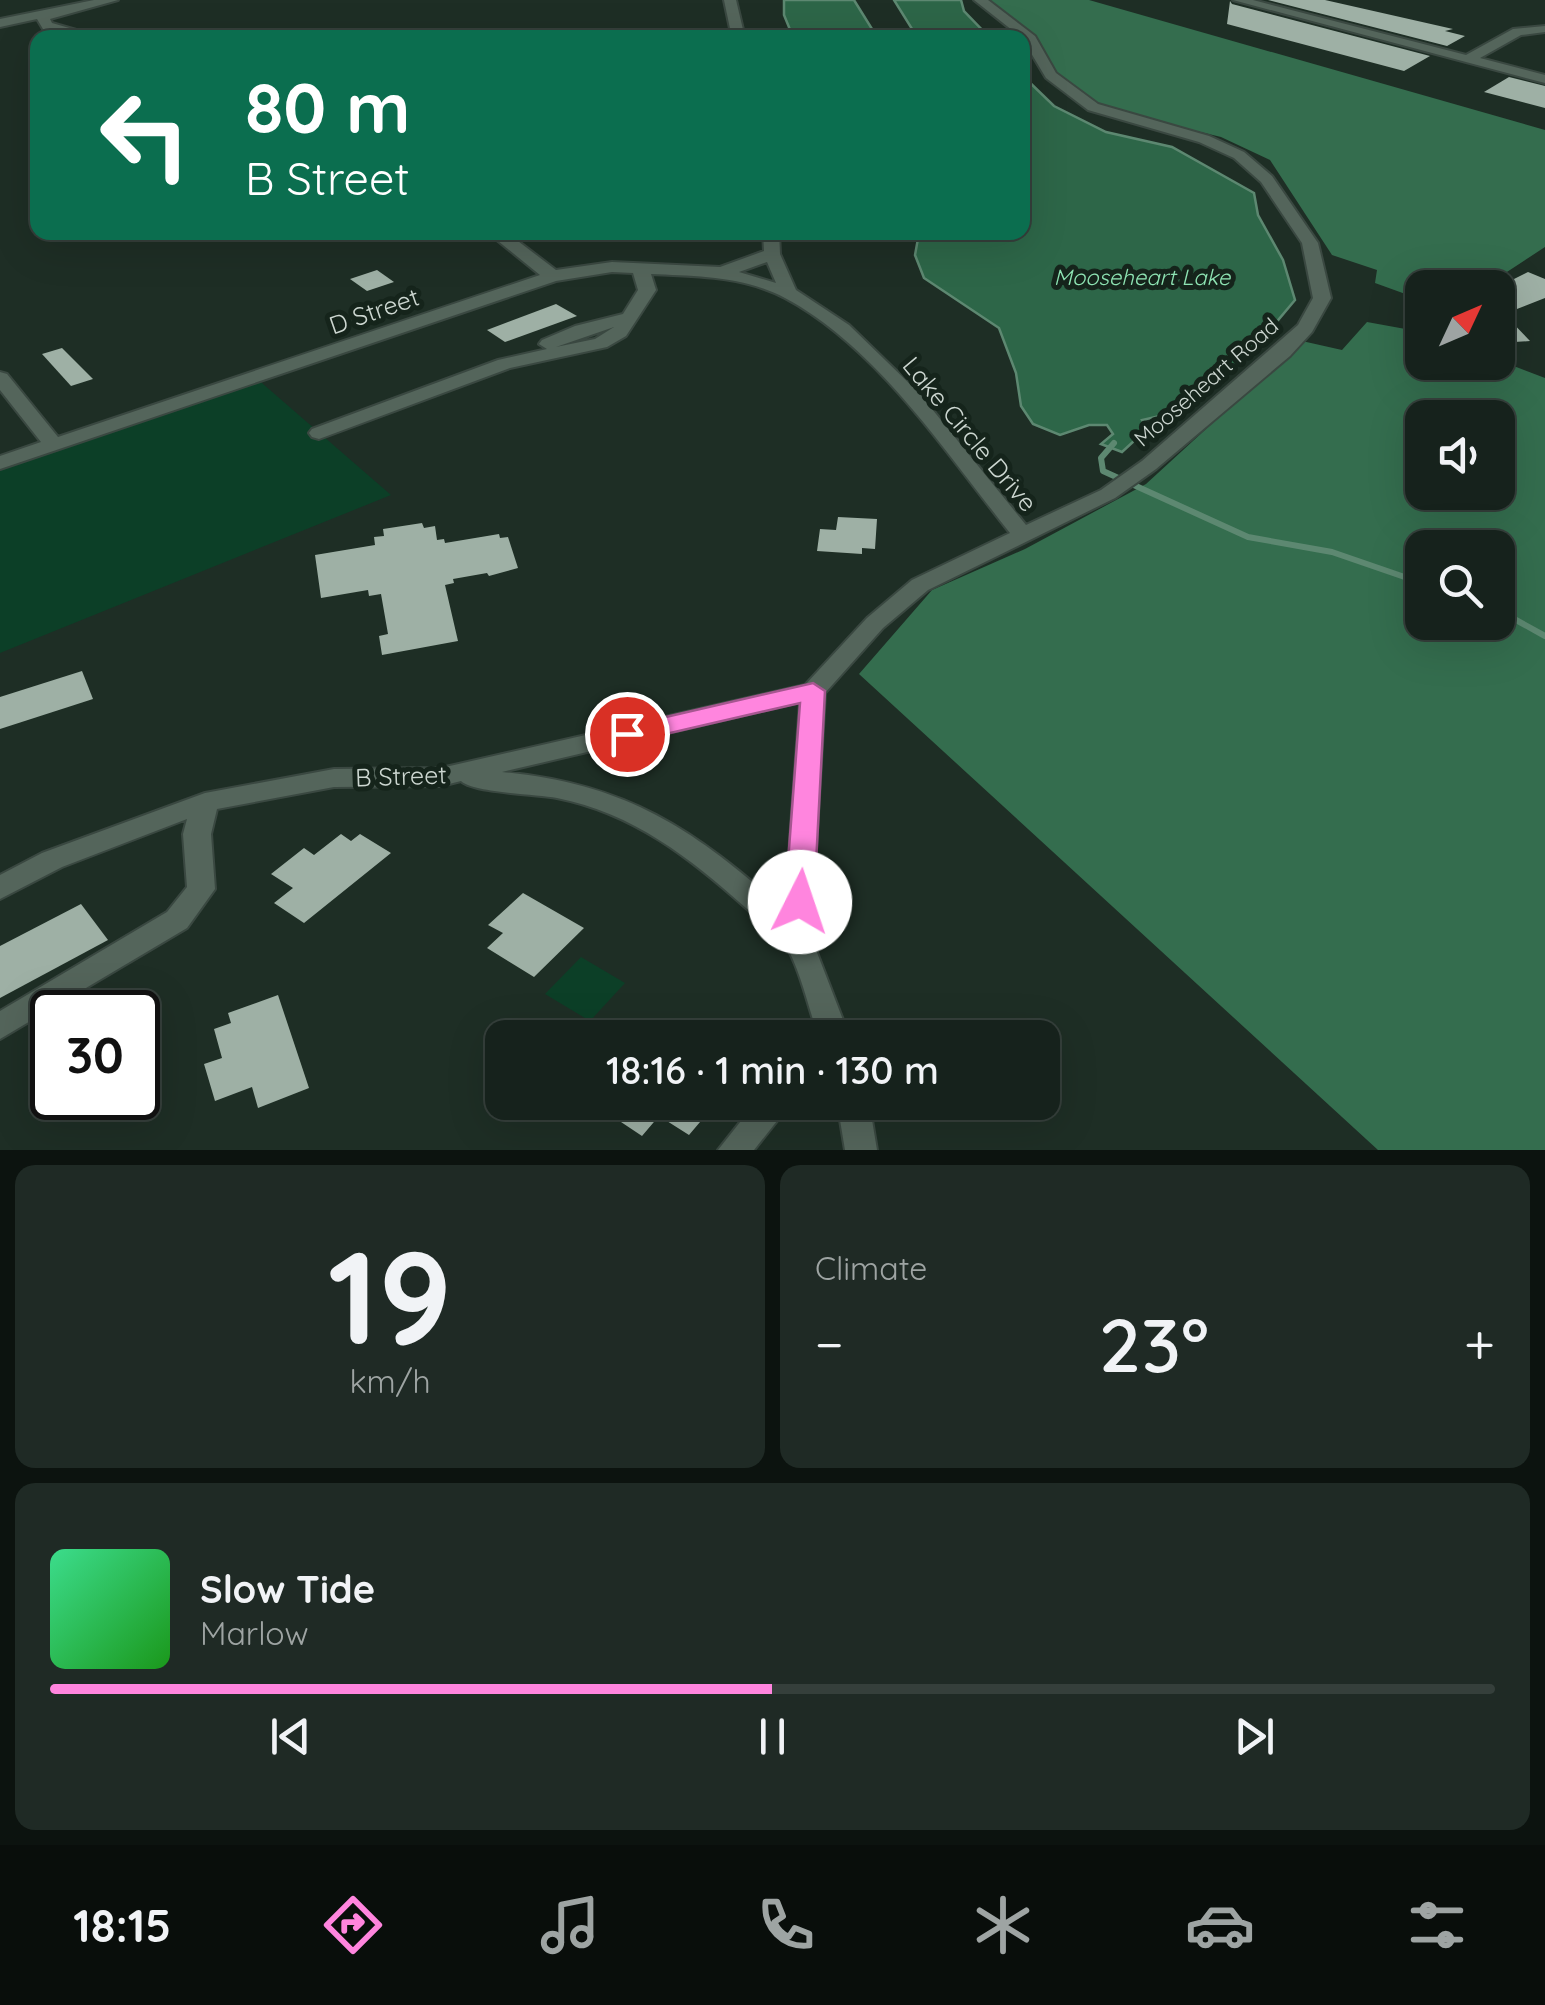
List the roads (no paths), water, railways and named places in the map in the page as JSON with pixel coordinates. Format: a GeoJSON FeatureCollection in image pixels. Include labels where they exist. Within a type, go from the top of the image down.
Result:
{"type":"FeatureCollection","features":[{"type":"Feature","properties":{"kind":"street"},"geometry":{"type":"LineString","coordinates":[[1,23],[48,20],[112,0]]}},
{"type":"Feature","properties":{"kind":"street"},"geometry":{"type":"LineString","coordinates":[[730,0],[737,30]]}},
{"type":"Feature","properties":{"kind":"street","name":"Mooseheart Road"},"geometry":{"type":"LineString","coordinates":[[980,0],[1018,30]]}},
{"type":"Feature","properties":{"kind":"street"},"geometry":{"type":"LineString","coordinates":[[1240,0],[1545,79]]}},
{"type":"Feature","properties":{"kind":"street"},"geometry":{"type":"LineString","coordinates":[[48,20],[64,30]]}},
{"type":"Feature","properties":{"kind":"street"},"geometry":{"type":"LineString","coordinates":[[1468,59],[1518,32],[1543,30]]}},
{"type":"Feature","properties":{"kind":"street","name":"Mooseheart Road"},"geometry":{"type":"LineString","coordinates":[[813,691],[875,624],[920,585],[1108,494],[1149,465],[1306,328],[1322,298],[1310,242],[1267,179],[1240,155],[1204,139],[1093,107],[1051,75],[1030,39]]}},
{"type":"Feature","properties":{"kind":"street"},"geometry":{"type":"LineString","coordinates":[[506,240],[553,276]]}},
{"type":"Feature","properties":{"kind":"street"},"geometry":{"type":"LineString","coordinates":[[771,240],[772,254],[789,293]]}},
{"type":"Feature","properties":{"kind":"street","name":"D Street"},"geometry":{"type":"LineString","coordinates":[[0,463],[553,276],[640,266],[722,272],[772,254]]}},
{"type":"Feature","properties":{"kind":"street"},"geometry":{"type":"LineString","coordinates":[[320,432],[504,364],[601,343],[620,332],[647,290],[640,266]]}},
{"type":"Feature","properties":{"kind":"street","name":"Lake Circle Drive"},"geometry":{"type":"LineString","coordinates":[[722,272],[789,293],[843,329],[912,397],[1023,535]]}},
{"type":"Feature","properties":{"kind":"street"},"geometry":{"type":"LineString","coordinates":[[0,378],[54,445]]}},
{"type":"Feature","properties":{"kind":"street"},"geometry":{"type":"LineString","coordinates":[[813,691],[797,937],[828,1020]]}},
{"type":"Feature","properties":{"kind":"street","name":"B Street"},"geometry":{"type":"LineString","coordinates":[[0,888],[52,860],[205,802],[334,778],[441,777],[813,691]]}},
{"type":"Feature","properties":{"kind":"street"},"geometry":{"type":"LineString","coordinates":[[441,777],[514,780],[582,796],[651,822],[686,844],[797,937]]}},
{"type":"Feature","properties":{"kind":"street"},"geometry":{"type":"LineString","coordinates":[[0,1026],[177,920],[201,890],[196,834],[205,802]]}},
{"type":"Feature","properties":{"kind":"street"},"geometry":{"type":"LineString","coordinates":[[734,1150],[760,1120]]}},
{"type":"Feature","properties":{"kind":"street"},"geometry":{"type":"LineString","coordinates":[[856,1120],[860,1150]]}},
{"type":"Feature","properties":{"kind":"water"},"geometry":{"type":"Polygon","coordinates":[[[784,0],[854,0],[873,30],[790,30],[784,15],[784,0]]]}},
{"type":"Feature","properties":{"kind":"water"},"geometry":{"type":"Polygon","coordinates":[[[894,0],[961,0],[964,11],[982,30],[913,30],[894,0]]]}},
{"type":"Feature","properties":{"kind":"water","name":"Mooseheart Lake"},"geometry":{"type":"Polygon","coordinates":[[[1030,83],[1054,106],[1106,132],[1172,147],[1254,193],[1258,215],[1283,260],[1295,300],[1253,350],[1186,410],[1142,420],[1147,429],[1122,452],[1101,444],[1113,434],[1107,425],[1089,425],[1060,435],[1033,424],[1021,406],[1016,373],[999,328],[924,278],[915,255],[918,240],[1030,240],[1030,83]]]}},
{"type":"Feature","properties":{"kind":"waterway"},"geometry":{"type":"LineString","coordinates":[[1114,443],[1101,458],[1103,471],[1248,537],[1332,552],[1405,577]]}},
{"type":"Feature","properties":{"kind":"waterway"},"geometry":{"type":"LineString","coordinates":[[1515,619],[1545,636]]}}]}
